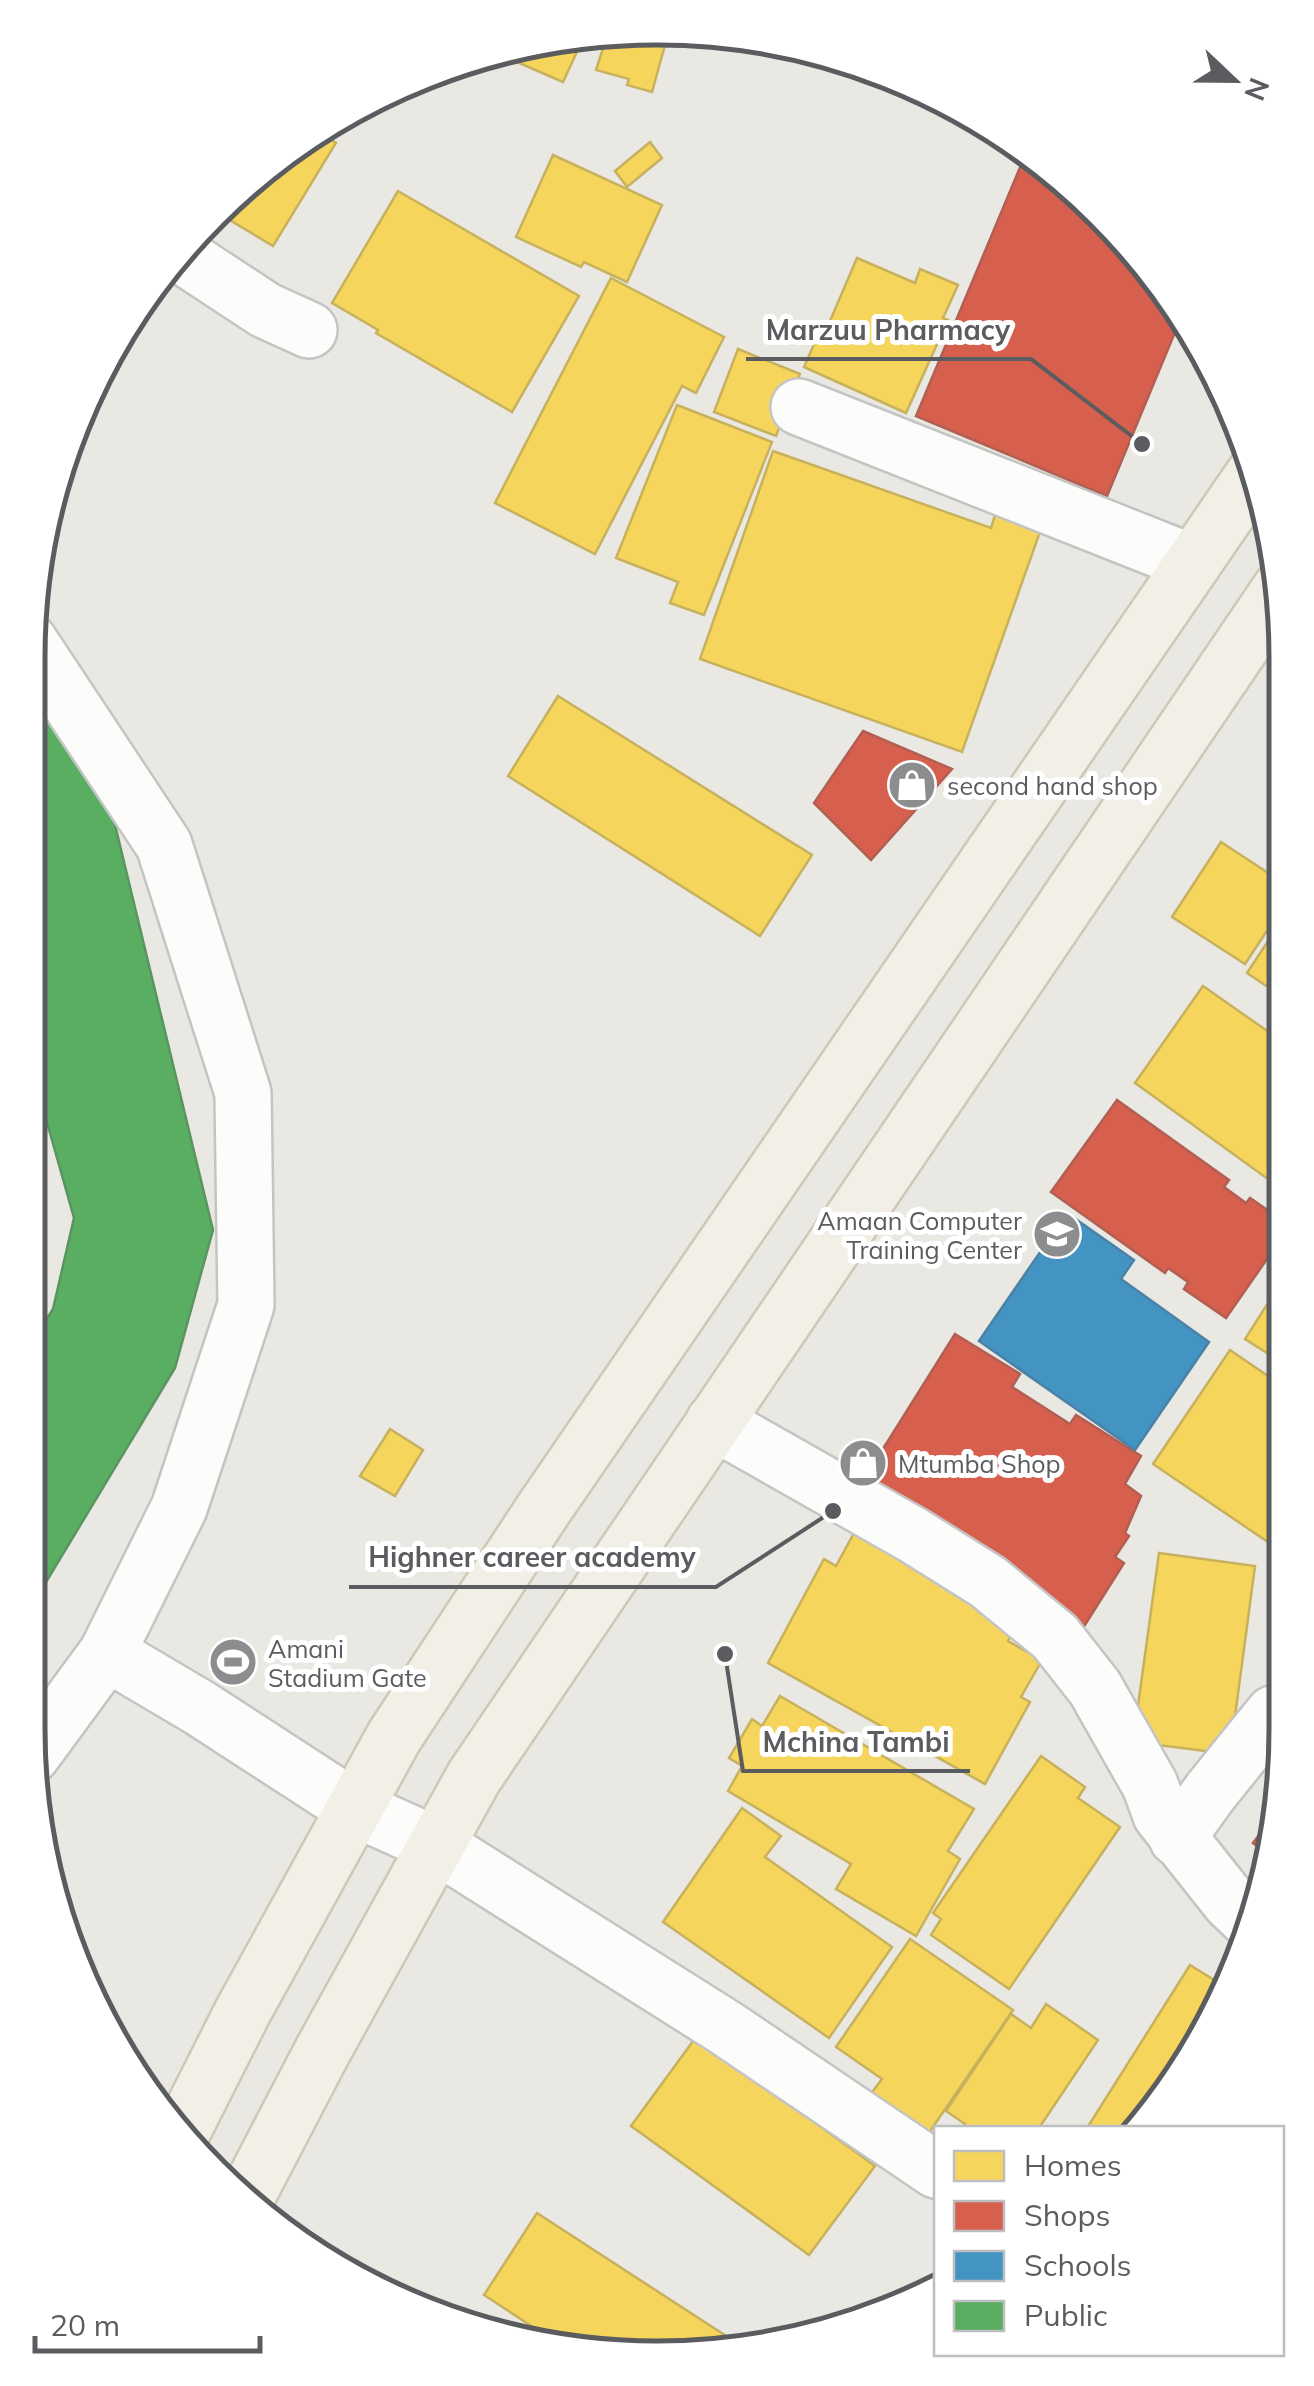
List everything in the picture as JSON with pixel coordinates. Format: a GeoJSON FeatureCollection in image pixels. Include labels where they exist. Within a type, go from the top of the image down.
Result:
{"type":"FeatureCollection","features":[{"type":"Feature","properties":{"kind":"main road"},"geometry":{"type":"LineString","coordinates":[[187,2121],[242,2013],[394,1737],[543,1510],[1245,488]]}},
{"type":"Feature","properties":{"kind":"main road"},"geometry":{"type":"LineString","coordinates":[[251,2188],[474,1777],[1267,608]]}},
{"type":"Feature","properties":{"kind":"street"},"geometry":{"type":"LineString","coordinates":[[190,261],[266,310],[309,330]]}},
{"type":"Feature","properties":{"kind":"street"},"geometry":{"type":"LineString","coordinates":[[798,407],[1193,563]]}},
{"type":"Feature","properties":{"kind":"street"},"geometry":{"type":"LineString","coordinates":[[45,665],[164,845],[243,1094],[246,1305],[179,1508],[107,1653],[45,1737]]}},
{"type":"Feature","properties":{"kind":"street"},"geometry":{"type":"LineString","coordinates":[[714,1422],[988,1582],[1055,1637],[1095,1688],[1150,1785],[1161,1815],[1241,1912]]}},
{"type":"Feature","properties":{"kind":"street"},"geometry":{"type":"LineString","coordinates":[[107,1653],[354,1808],[436,1845],[726,2028],[934,2169]]}},
{"type":"Feature","properties":{"kind":"street"},"geometry":{"type":"LineString","coordinates":[[1177,1838],[1269,1717]]}},
{"type":"Feature","properties":{"kind":"building: Homes"},"geometry":{"type":"Polygon","coordinates":[[[665,45],[652,92],[627,85],[629,79],[596,70],[603,47],[665,45]]]}},
{"type":"Feature","properties":{"kind":"building: Homes"},"geometry":{"type":"Polygon","coordinates":[[[578,50],[563,82],[517,62],[538,57],[578,50]]]}},
{"type":"Feature","properties":{"kind":"building: Homes"},"geometry":{"type":"Polygon","coordinates":[[[331,140],[336,143],[273,246],[229,220],[284,171],[331,140]]]}},
{"type":"Feature","properties":{"kind":"building: Homes"},"geometry":{"type":"Polygon","coordinates":[[[650,142],[662,158],[627,187],[615,171],[650,142]]]}},
{"type":"Feature","properties":{"kind":"building: Homes"},"geometry":{"type":"Polygon","coordinates":[[[553,155],[662,205],[627,282],[584,262],[581,267],[516,237],[553,155]]]}},
{"type":"Feature","properties":{"kind":"building: Homes"},"geometry":{"type":"Polygon","coordinates":[[[398,191],[579,296],[512,412],[332,303],[398,191]]]}},
{"type":"Feature","properties":{"kind":"building: Homes"},"geometry":{"type":"Polygon","coordinates":[[[857,258],[915,283],[920,269],[958,285],[943,318],[948,320],[906,413],[804,367],[819,333],[824,335],[857,258]]]}},
{"type":"Feature","properties":{"kind":"building: Homes"},"geometry":{"type":"Polygon","coordinates":[[[611,278],[724,337],[696,393],[682,386],[595,554],[495,503],[611,278]]]}},
{"type":"Feature","properties":{"kind":"building: Homes"},"geometry":{"type":"Polygon","coordinates":[[[738,349],[800,374],[776,436],[714,412],[738,349]]]}},
{"type":"Feature","properties":{"kind":"building: Homes"},"geometry":{"type":"Polygon","coordinates":[[[677,405],[772,442],[704,615],[670,603],[678,582],[616,558],[677,405]]]}},
{"type":"Feature","properties":{"kind":"building: Homes"},"geometry":{"type":"Polygon","coordinates":[[[773,451],[991,528],[996,512],[1041,529],[962,752],[700,659],[773,451]]]}},
{"type":"Feature","properties":{"kind":"building: Homes"},"geometry":{"type":"Polygon","coordinates":[[[558,696],[812,855],[760,936],[508,776],[558,696]]]}},
{"type":"Feature","properties":{"kind":"building: Homes"},"geometry":{"type":"Polygon","coordinates":[[[1221,842],[1269,873],[1269,928],[1245,964],[1172,917],[1221,842]]]}},
{"type":"Feature","properties":{"kind":"building: Homes"},"geometry":{"type":"Polygon","coordinates":[[[1269,940],[1269,988],[1247,973],[1269,940]]]}},
{"type":"Feature","properties":{"kind":"building: Homes"},"geometry":{"type":"Polygon","coordinates":[[[1203,986],[1269,1032],[1269,1180],[1135,1083],[1203,986]]]}},
{"type":"Feature","properties":{"kind":"building: Homes"},"geometry":{"type":"Polygon","coordinates":[[[1269,1301],[1269,1354],[1245,1339],[1269,1301]]]}},
{"type":"Feature","properties":{"kind":"building: Homes"},"geometry":{"type":"Polygon","coordinates":[[[1230,1350],[1269,1377],[1269,1543],[1153,1464],[1230,1350]]]}},
{"type":"Feature","properties":{"kind":"building: Homes"},"geometry":{"type":"Polygon","coordinates":[[[390,1429],[423,1450],[395,1496],[360,1476],[390,1429]]]}},
{"type":"Feature","properties":{"kind":"building: Homes"},"geometry":{"type":"Polygon","coordinates":[[[854,1533],[1018,1623],[1008,1641],[1042,1660],[1021,1697],[1030,1702],[985,1784],[768,1663],[824,1559],[836,1566],[854,1533]]]}},
{"type":"Feature","properties":{"kind":"building: Homes"},"geometry":{"type":"Polygon","coordinates":[[[1159,1553],[1255,1566],[1230,1754],[1133,1742],[1159,1553]]]}},
{"type":"Feature","properties":{"kind":"building: Homes"},"geometry":{"type":"Polygon","coordinates":[[[780,1696],[974,1809],[948,1851],[960,1859],[916,1936],[836,1889],[851,1864],[728,1791],[742,1766],[729,1758],[752,1719],[762,1726],[780,1696]]]}},
{"type":"Feature","properties":{"kind":"building: Homes"},"geometry":{"type":"Polygon","coordinates":[[[1041,1756],[1085,1787],[1078,1798],[1120,1827],[1009,1989],[931,1935],[941,1919],[933,1913],[1041,1756]]]}},
{"type":"Feature","properties":{"kind":"building: Homes"},"geometry":{"type":"Polygon","coordinates":[[[742,1808],[781,1836],[765,1857],[892,1947],[829,2038],[663,1922],[742,1808]]]}},
{"type":"Feature","properties":{"kind":"building: Homes"},"geometry":{"type":"Polygon","coordinates":[[[910,1939],[1013,2010],[922,2143],[864,2103],[882,2079],[836,2047],[910,1939]]]}},
{"type":"Feature","properties":{"kind":"building: Homes"},"geometry":{"type":"Polygon","coordinates":[[[1190,1965],[1215,1980],[1166,2069],[1123,2126],[1088,2126],[1190,1965]]]}},
{"type":"Feature","properties":{"kind":"building: Homes"},"geometry":{"type":"Polygon","coordinates":[[[1046,2004],[1098,2040],[1040,2126],[964,2126],[946,2111],[1011,2014],[1031,2028],[1046,2004]]]}},
{"type":"Feature","properties":{"kind":"building: Homes"},"geometry":{"type":"Polygon","coordinates":[[[696,2037],[875,2166],[809,2255],[631,2126],[696,2037]]]}},
{"type":"Feature","properties":{"kind":"building: Homes"},"geometry":{"type":"Polygon","coordinates":[[[537,2213],[728,2337],[657,2341],[577,2336],[534,2328],[484,2295],[537,2213]]]}},
{"type":"Feature","properties":{"kind":"building: Shops"},"geometry":{"type":"Polygon","coordinates":[[[1021,165],[1061,197],[1117,253],[1175,332],[1107,496],[916,416],[1021,165]]]}},
{"type":"Feature","properties":{"kind":"building: Shops"},"geometry":{"type":"Polygon","coordinates":[[[863,731],[952,769],[871,860],[814,803],[863,731]]]}},
{"type":"Feature","properties":{"kind":"building: Shops"},"geometry":{"type":"Polygon","coordinates":[[[1117,1100],[1229,1180],[1224,1187],[1246,1203],[1250,1198],[1269,1211],[1269,1256],[1226,1318],[1184,1289],[1188,1282],[1168,1268],[1165,1273],[1051,1192],[1117,1100]]]}},
{"type":"Feature","properties":{"kind":"building: Shops"},"geometry":{"type":"Polygon","coordinates":[[[955,1334],[1020,1374],[1012,1387],[1070,1424],[1076,1415],[1141,1456],[1125,1484],[1141,1496],[1125,1533],[1129,1536],[1115,1557],[1124,1563],[1083,1628],[859,1487],[955,1334]]]}},
{"type":"Feature","properties":{"kind":"building: Schools"},"geometry":{"type":"Polygon","coordinates":[[[1067,1213],[1134,1260],[1121,1279],[1209,1342],[1135,1450],[979,1341],[1067,1213]]]}},
{"type":"Feature","properties":{"kind":"building: Public"},"geometry":{"type":"Polygon","coordinates":[[[45,714],[109,800],[213,1230],[175,1368],[45,1584],[45,1321],[53,1309],[74,1218],[45,1115],[45,714]]]}},
{"type":"Feature","properties":{"kind":"place","name":"Marzuu Pharmacy"},"geometry":{"type":"Point","coordinates":[1142,444]}},
{"type":"Feature","properties":{"kind":"place","name":"second hand shop"},"geometry":{"type":"Point","coordinates":[912,785]}},
{"type":"Feature","properties":{"kind":"place","name":"Amaan Computer Training Center"},"geometry":{"type":"Point","coordinates":[1057,1234]}},
{"type":"Feature","properties":{"kind":"place","name":"Mtumba Shop"},"geometry":{"type":"Point","coordinates":[863,1463]}},
{"type":"Feature","properties":{"kind":"place","name":"Highner career academy"},"geometry":{"type":"Point","coordinates":[833,1511]}},
{"type":"Feature","properties":{"kind":"place","name":"Mchina Tambi"},"geometry":{"type":"Point","coordinates":[725,1654]}},
{"type":"Feature","properties":{"kind":"place","name":"Amani Stadium Gate"},"geometry":{"type":"Point","coordinates":[233,1662]}}]}
